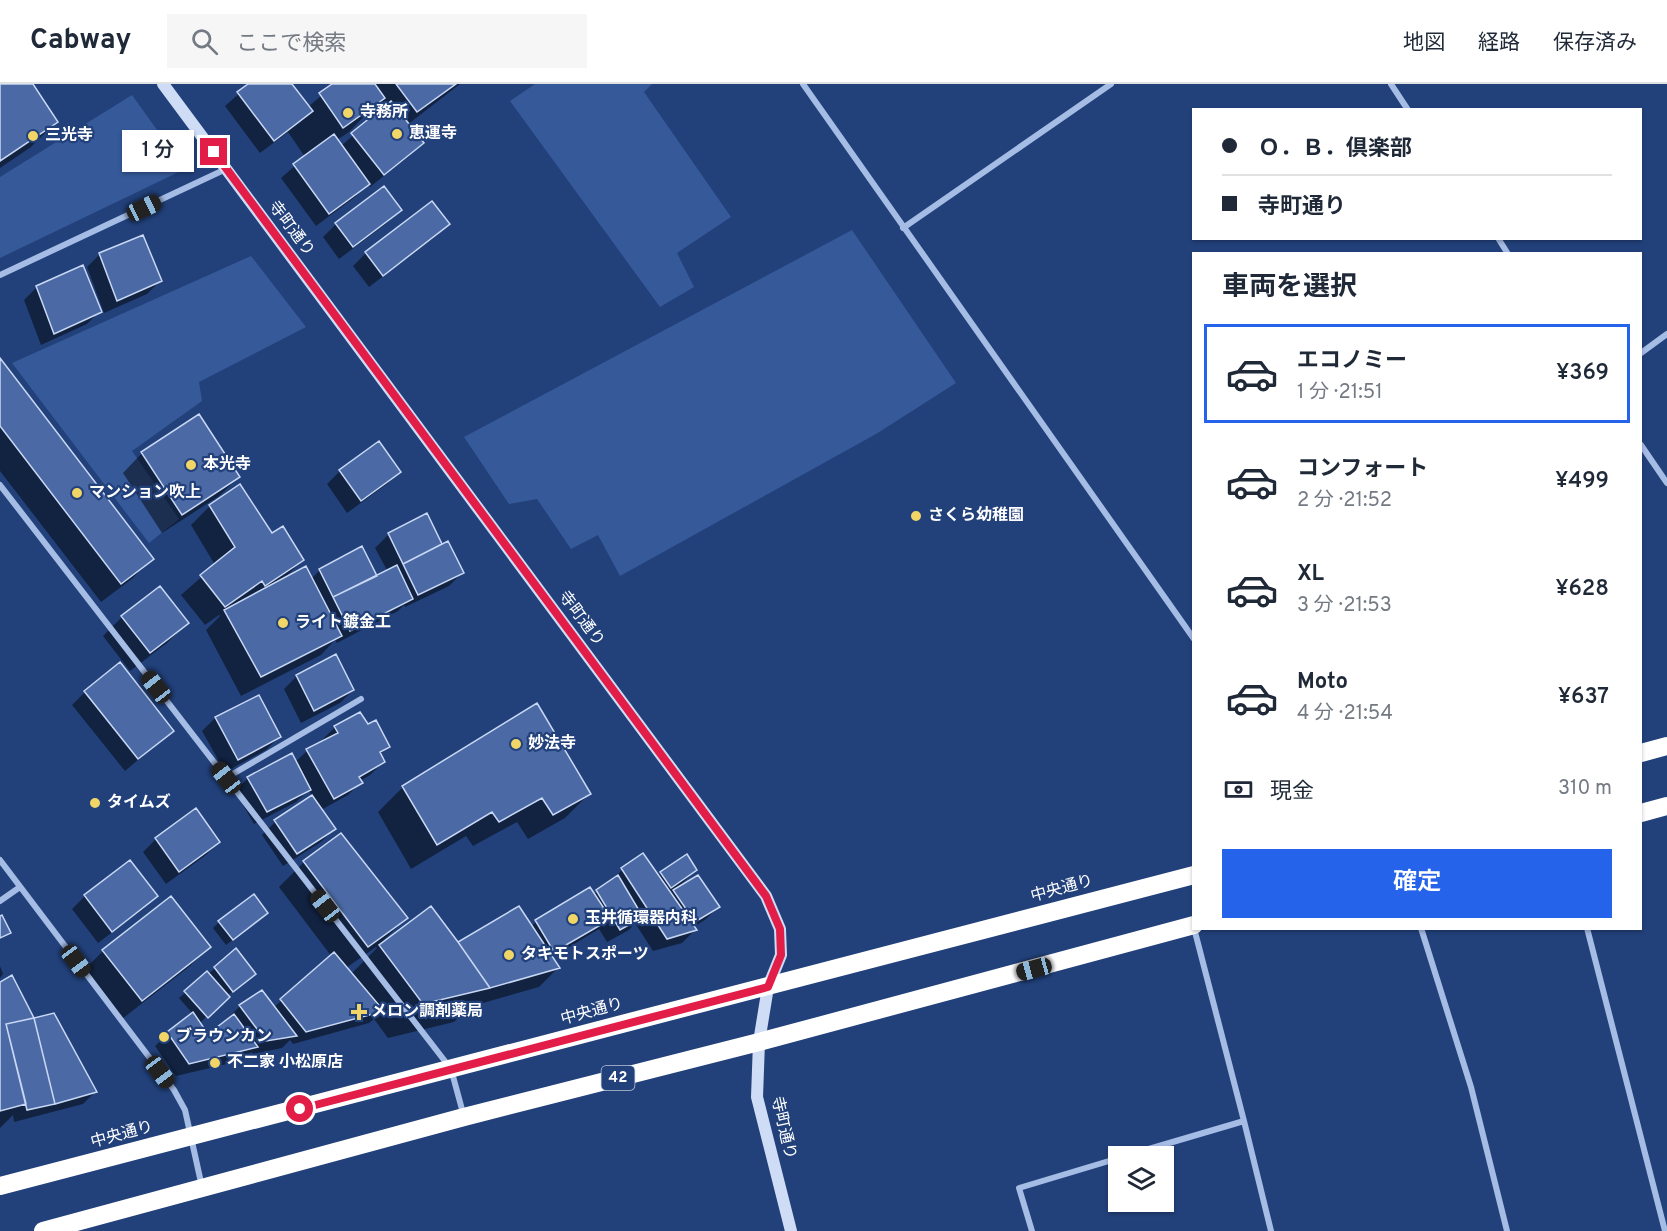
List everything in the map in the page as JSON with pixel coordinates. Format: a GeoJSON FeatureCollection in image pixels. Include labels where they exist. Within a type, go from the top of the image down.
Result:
{"type":"FeatureCollection","features":[{"type":"Feature","properties":{"kind":"highway"},"geometry":{"type":"LineString","coordinates":[[1642,753],[1667,746]]}},
{"type":"Feature","properties":{"kind":"highway"},"geometry":{"type":"LineString","coordinates":[[1642,813],[1667,806]]}},
{"type":"Feature","properties":{"kind":"highway","name":"中央通り"},"geometry":{"type":"LineString","coordinates":[[0,1186],[1192,876]]}},
{"type":"Feature","properties":{"kind":"highway","name":"42"},"geometry":{"type":"LineString","coordinates":[[43,1231],[464,1117],[1192,928]]}},
{"type":"Feature","properties":{"kind":"street","name":"寺町通り"},"geometry":{"type":"LineString","coordinates":[[163,84],[766,896],[780,929],[781,955],[768,987],[759,1042],[758,1097],[791,1231]]}},
{"type":"Feature","properties":{"kind":"street"},"geometry":{"type":"LineString","coordinates":[[803,84],[1192,636]]}},
{"type":"Feature","properties":{"kind":"street"},"geometry":{"type":"LineString","coordinates":[[903,228],[1111,84]]}},
{"type":"Feature","properties":{"kind":"street"},"geometry":{"type":"LineString","coordinates":[[1391,84],[1407,108]]}},
{"type":"Feature","properties":{"kind":"street"},"geometry":{"type":"LineString","coordinates":[[0,275],[226,169]]}},
{"type":"Feature","properties":{"kind":"street"},"geometry":{"type":"LineString","coordinates":[[1642,352],[1667,334]]}},
{"type":"Feature","properties":{"kind":"street"},"geometry":{"type":"LineString","coordinates":[[1642,446],[1667,483]]}},
{"type":"Feature","properties":{"kind":"street"},"geometry":{"type":"LineString","coordinates":[[0,485],[451,1069],[464,1117]]}},
{"type":"Feature","properties":{"kind":"street"},"geometry":{"type":"LineString","coordinates":[[226,778],[361,699]]}},
{"type":"Feature","properties":{"kind":"street"},"geometry":{"type":"LineString","coordinates":[[0,860],[174,1090],[185,1110],[203,1187]]}},
{"type":"Feature","properties":{"kind":"street"},"geometry":{"type":"LineString","coordinates":[[0,901],[20,887]]}},
{"type":"Feature","properties":{"kind":"street"},"geometry":{"type":"LineString","coordinates":[[1195,930],[1271,1231]]}},
{"type":"Feature","properties":{"kind":"street"},"geometry":{"type":"LineString","coordinates":[[1422,930],[1471,1087],[1507,1231]]}},
{"type":"Feature","properties":{"kind":"street"},"geometry":{"type":"LineString","coordinates":[[1588,930],[1665,1231]]}},
{"type":"Feature","properties":{"kind":"street"},"geometry":{"type":"LineString","coordinates":[[1159,1146],[1244,1121]]}},
{"type":"Feature","properties":{"kind":"street"},"geometry":{"type":"LineString","coordinates":[[1032,1231],[1018,1188],[1108,1161]]}},
{"type":"Feature","properties":{"kind":"shaded area"},"geometry":{"type":"Polygon","coordinates":[[[535,84],[652,84],[644,92],[731,217],[677,253],[694,287],[660,307],[510,101],[535,84]]]}},
{"type":"Feature","properties":{"kind":"shaded area"},"geometry":{"type":"Polygon","coordinates":[[[132,95],[185,169],[0,258],[0,177],[132,95]]]}},
{"type":"Feature","properties":{"kind":"shaded area"},"geometry":{"type":"Polygon","coordinates":[[[852,230],[956,383],[876,434],[620,576],[598,535],[571,549],[537,499],[509,504],[464,437],[852,230]]]}},
{"type":"Feature","properties":{"kind":"shaded area"},"geometry":{"type":"Polygon","coordinates":[[[251,256],[306,327],[199,382],[202,401],[132,451],[179,519],[149,543],[12,363],[251,256]]]}},
{"type":"Feature","properties":{"kind":"building"},"geometry":{"type":"Polygon","coordinates":[[[0,84],[33,84],[58,122],[0,161],[0,84]]]}},
{"type":"Feature","properties":{"kind":"building"},"geometry":{"type":"Polygon","coordinates":[[[248,84],[292,84],[313,111],[274,141],[237,92],[248,84]]]}},
{"type":"Feature","properties":{"kind":"building","name":"寺務所"},"geometry":{"type":"Polygon","coordinates":[[[332,84],[375,84],[385,98],[343,128],[319,93],[332,84]]]}},
{"type":"Feature","properties":{"kind":"building"},"geometry":{"type":"Polygon","coordinates":[[[396,84],[456,84],[417,112],[396,84]]]}},
{"type":"Feature","properties":{"kind":"building"},"geometry":{"type":"Polygon","coordinates":[[[391,101],[424,143],[384,175],[351,133],[391,101]]]}},
{"type":"Feature","properties":{"kind":"building"},"geometry":{"type":"Polygon","coordinates":[[[334,134],[370,184],[329,214],[293,164],[334,134]]]}},
{"type":"Feature","properties":{"kind":"building"},"geometry":{"type":"Polygon","coordinates":[[[384,186],[402,210],[353,247],[335,223],[384,186]]]}},
{"type":"Feature","properties":{"kind":"building"},"geometry":{"type":"Polygon","coordinates":[[[432,201],[450,224],[383,276],[365,252],[432,201]]]}},
{"type":"Feature","properties":{"kind":"building"},"geometry":{"type":"Polygon","coordinates":[[[143,235],[162,281],[117,301],[99,253],[143,235]]]}},
{"type":"Feature","properties":{"kind":"building"},"geometry":{"type":"Polygon","coordinates":[[[83,265],[102,312],[54,334],[36,286],[83,265]]]}},
{"type":"Feature","properties":{"kind":"building","name":"マンション吹上"},"geometry":{"type":"Polygon","coordinates":[[[0,358],[154,559],[121,584],[0,426],[0,358]]]}},
{"type":"Feature","properties":{"kind":"building","name":"本光寺"},"geometry":{"type":"Polygon","coordinates":[[[199,414],[240,477],[182,515],[141,452],[199,414]]]}},
{"type":"Feature","properties":{"kind":"building"},"geometry":{"type":"Polygon","coordinates":[[[379,441],[401,472],[361,501],[339,470],[379,441]]]}},
{"type":"Feature","properties":{"kind":"building"},"geometry":{"type":"Polygon","coordinates":[[[240,484],[272,533],[283,526],[304,560],[265,586],[262,581],[225,607],[200,575],[235,547],[209,505],[240,484]]]}},
{"type":"Feature","properties":{"kind":"building"},"geometry":{"type":"Polygon","coordinates":[[[427,513],[442,544],[403,564],[388,533],[427,513]]]}},
{"type":"Feature","properties":{"kind":"building"},"geometry":{"type":"Polygon","coordinates":[[[448,541],[464,573],[418,595],[403,564],[448,541]]]}},
{"type":"Feature","properties":{"kind":"building"},"geometry":{"type":"Polygon","coordinates":[[[362,546],[377,576],[333,597],[319,569],[362,546]]]}},
{"type":"Feature","properties":{"kind":"building"},"geometry":{"type":"Polygon","coordinates":[[[397,565],[413,599],[350,631],[333,597],[397,565]]]}},
{"type":"Feature","properties":{"kind":"building","name":"ライト鍍金工"},"geometry":{"type":"Polygon","coordinates":[[[306,566],[342,636],[261,677],[224,610],[306,566]]]}},
{"type":"Feature","properties":{"kind":"building"},"geometry":{"type":"Polygon","coordinates":[[[160,586],[189,623],[150,653],[121,616],[160,586]]]}},
{"type":"Feature","properties":{"kind":"building"},"geometry":{"type":"Polygon","coordinates":[[[336,654],[354,690],[314,711],[296,675],[336,654]]]}},
{"type":"Feature","properties":{"kind":"building"},"geometry":{"type":"Polygon","coordinates":[[[120,662],[174,731],[138,759],[84,691],[120,662]]]}},
{"type":"Feature","properties":{"kind":"building"},"geometry":{"type":"Polygon","coordinates":[[[259,695],[281,737],[238,760],[215,717],[259,695]]]}},
{"type":"Feature","properties":{"kind":"building","name":"妙法寺"},"geometry":{"type":"Polygon","coordinates":[[[537,703],[591,794],[553,815],[542,798],[499,822],[492,812],[437,845],[402,786],[537,703]]]}},
{"type":"Feature","properties":{"kind":"building"},"geometry":{"type":"Polygon","coordinates":[[[360,712],[368,724],[376,720],[390,747],[380,752],[385,762],[359,777],[363,783],[334,799],[306,749],[338,733],[334,726],[360,712]]]}},
{"type":"Feature","properties":{"kind":"building"},"geometry":{"type":"Polygon","coordinates":[[[292,753],[311,790],[267,812],[247,777],[292,753]]]}},
{"type":"Feature","properties":{"kind":"building"},"geometry":{"type":"Polygon","coordinates":[[[312,795],[336,829],[297,854],[274,820],[312,795]]]}},
{"type":"Feature","properties":{"kind":"building"},"geometry":{"type":"Polygon","coordinates":[[[196,808],[220,842],[179,872],[155,838],[196,808]]]}},
{"type":"Feature","properties":{"kind":"building"},"geometry":{"type":"Polygon","coordinates":[[[341,833],[408,918],[368,947],[303,861],[341,833]]]}},
{"type":"Feature","properties":{"kind":"building"},"geometry":{"type":"Polygon","coordinates":[[[643,853],[697,930],[667,939],[621,868],[643,853]]]}},
{"type":"Feature","properties":{"kind":"building"},"geometry":{"type":"Polygon","coordinates":[[[687,854],[697,870],[671,888],[660,872],[687,854]]]}},
{"type":"Feature","properties":{"kind":"building"},"geometry":{"type":"Polygon","coordinates":[[[130,860],[158,896],[112,932],[84,895],[130,860]]]}},
{"type":"Feature","properties":{"kind":"building"},"geometry":{"type":"Polygon","coordinates":[[[618,875],[643,917],[620,930],[596,890],[618,875]]]}},
{"type":"Feature","properties":{"kind":"building"},"geometry":{"type":"Polygon","coordinates":[[[698,875],[720,907],[695,922],[673,890],[698,875]]]}},
{"type":"Feature","properties":{"kind":"building","name":"玉井循環器内科"},"geometry":{"type":"Polygon","coordinates":[[[590,887],[611,919],[554,952],[535,920],[590,887]]]}},
{"type":"Feature","properties":{"kind":"building"},"geometry":{"type":"Polygon","coordinates":[[[254,894],[268,913],[233,940],[218,921],[254,894]]]}},
{"type":"Feature","properties":{"kind":"building"},"geometry":{"type":"Polygon","coordinates":[[[171,896],[211,947],[142,1001],[102,950],[171,896]]]}},
{"type":"Feature","properties":{"kind":"building"},"geometry":{"type":"Polygon","coordinates":[[[431,906],[490,988],[423,1004],[379,945],[431,906]]]}},
{"type":"Feature","properties":{"kind":"building","name":"タキモトスポーツ"},"geometry":{"type":"Polygon","coordinates":[[[519,906],[560,968],[490,988],[458,942],[519,906]]]}},
{"type":"Feature","properties":{"kind":"building"},"geometry":{"type":"Polygon","coordinates":[[[2,915],[11,933],[0,938],[0,916],[2,915]]]}},
{"type":"Feature","properties":{"kind":"building"},"geometry":{"type":"Polygon","coordinates":[[[236,948],[256,974],[233,992],[214,967],[236,948]]]}},
{"type":"Feature","properties":{"kind":"building"},"geometry":{"type":"Polygon","coordinates":[[[334,952],[384,1011],[306,1032],[280,999],[334,952]]]}},
{"type":"Feature","properties":{"kind":"building"},"geometry":{"type":"Polygon","coordinates":[[[207,971],[230,997],[208,1018],[184,991],[207,971]]]}},
{"type":"Feature","properties":{"kind":"building"},"geometry":{"type":"Polygon","coordinates":[[[12,975],[34,1018],[6,1024],[26,1104],[0,1111],[0,982],[12,975]]]}},
{"type":"Feature","properties":{"kind":"building"},"geometry":{"type":"Polygon","coordinates":[[[262,990],[297,1036],[266,1041],[239,1005],[262,990]]]}},
{"type":"Feature","properties":{"kind":"building"},"geometry":{"type":"Polygon","coordinates":[[[193,1012],[208,1034],[234,1014],[258,1047],[189,1064],[167,1032],[193,1012]]]}},
{"type":"Feature","properties":{"kind":"building"},"geometry":{"type":"Polygon","coordinates":[[[54,1013],[97,1092],[55,1104],[34,1018],[54,1013]]]}},
{"type":"Feature","properties":{"kind":"building"},"geometry":{"type":"Polygon","coordinates":[[[34,1018],[55,1104],[27,1110],[6,1024],[34,1018]]]}},
{"type":"Feature","properties":{"kind":"place","name":"寺務所"},"geometry":{"type":"Point","coordinates":[348,113]}},
{"type":"Feature","properties":{"kind":"place","name":"恵運寺"},"geometry":{"type":"Point","coordinates":[397,134]}},
{"type":"Feature","properties":{"kind":"place","name":"三光寺"},"geometry":{"type":"Point","coordinates":[33,136]}},
{"type":"Feature","properties":{"kind":"place","name":"本光寺"},"geometry":{"type":"Point","coordinates":[191,465]}},
{"type":"Feature","properties":{"kind":"place","name":"マンション吹上"},"geometry":{"type":"Point","coordinates":[77,493]}},
{"type":"Feature","properties":{"kind":"place","name":"さくら幼稚園"},"geometry":{"type":"Point","coordinates":[916,516]}},
{"type":"Feature","properties":{"kind":"place","name":"ライト鍍金工"},"geometry":{"type":"Point","coordinates":[283,623]}},
{"type":"Feature","properties":{"kind":"place","name":"妙法寺"},"geometry":{"type":"Point","coordinates":[516,744]}},
{"type":"Feature","properties":{"kind":"place","name":"タイムズ"},"geometry":{"type":"Point","coordinates":[95,803]}},
{"type":"Feature","properties":{"kind":"place","name":"玉井循環器内科"},"geometry":{"type":"Point","coordinates":[573,919]}},
{"type":"Feature","properties":{"kind":"place","name":"タキモトスポーツ"},"geometry":{"type":"Point","coordinates":[509,955]}},
{"type":"Feature","properties":{"kind":"place","name":"メロン調剤薬局"},"geometry":{"type":"Point","coordinates":[359,1012]}},
{"type":"Feature","properties":{"kind":"place","name":"ブラウンカン"},"geometry":{"type":"Point","coordinates":[164,1037]}},
{"type":"Feature","properties":{"kind":"place","name":"不二家 小松原店"},"geometry":{"type":"Point","coordinates":[215,1063]}},
{"type":"Feature","properties":{"kind":"route"},"geometry":{"type":"LineString","coordinates":[[214,152],[766,896],[780,929],[781,955],[768,987],[300,1109]]}}]}
